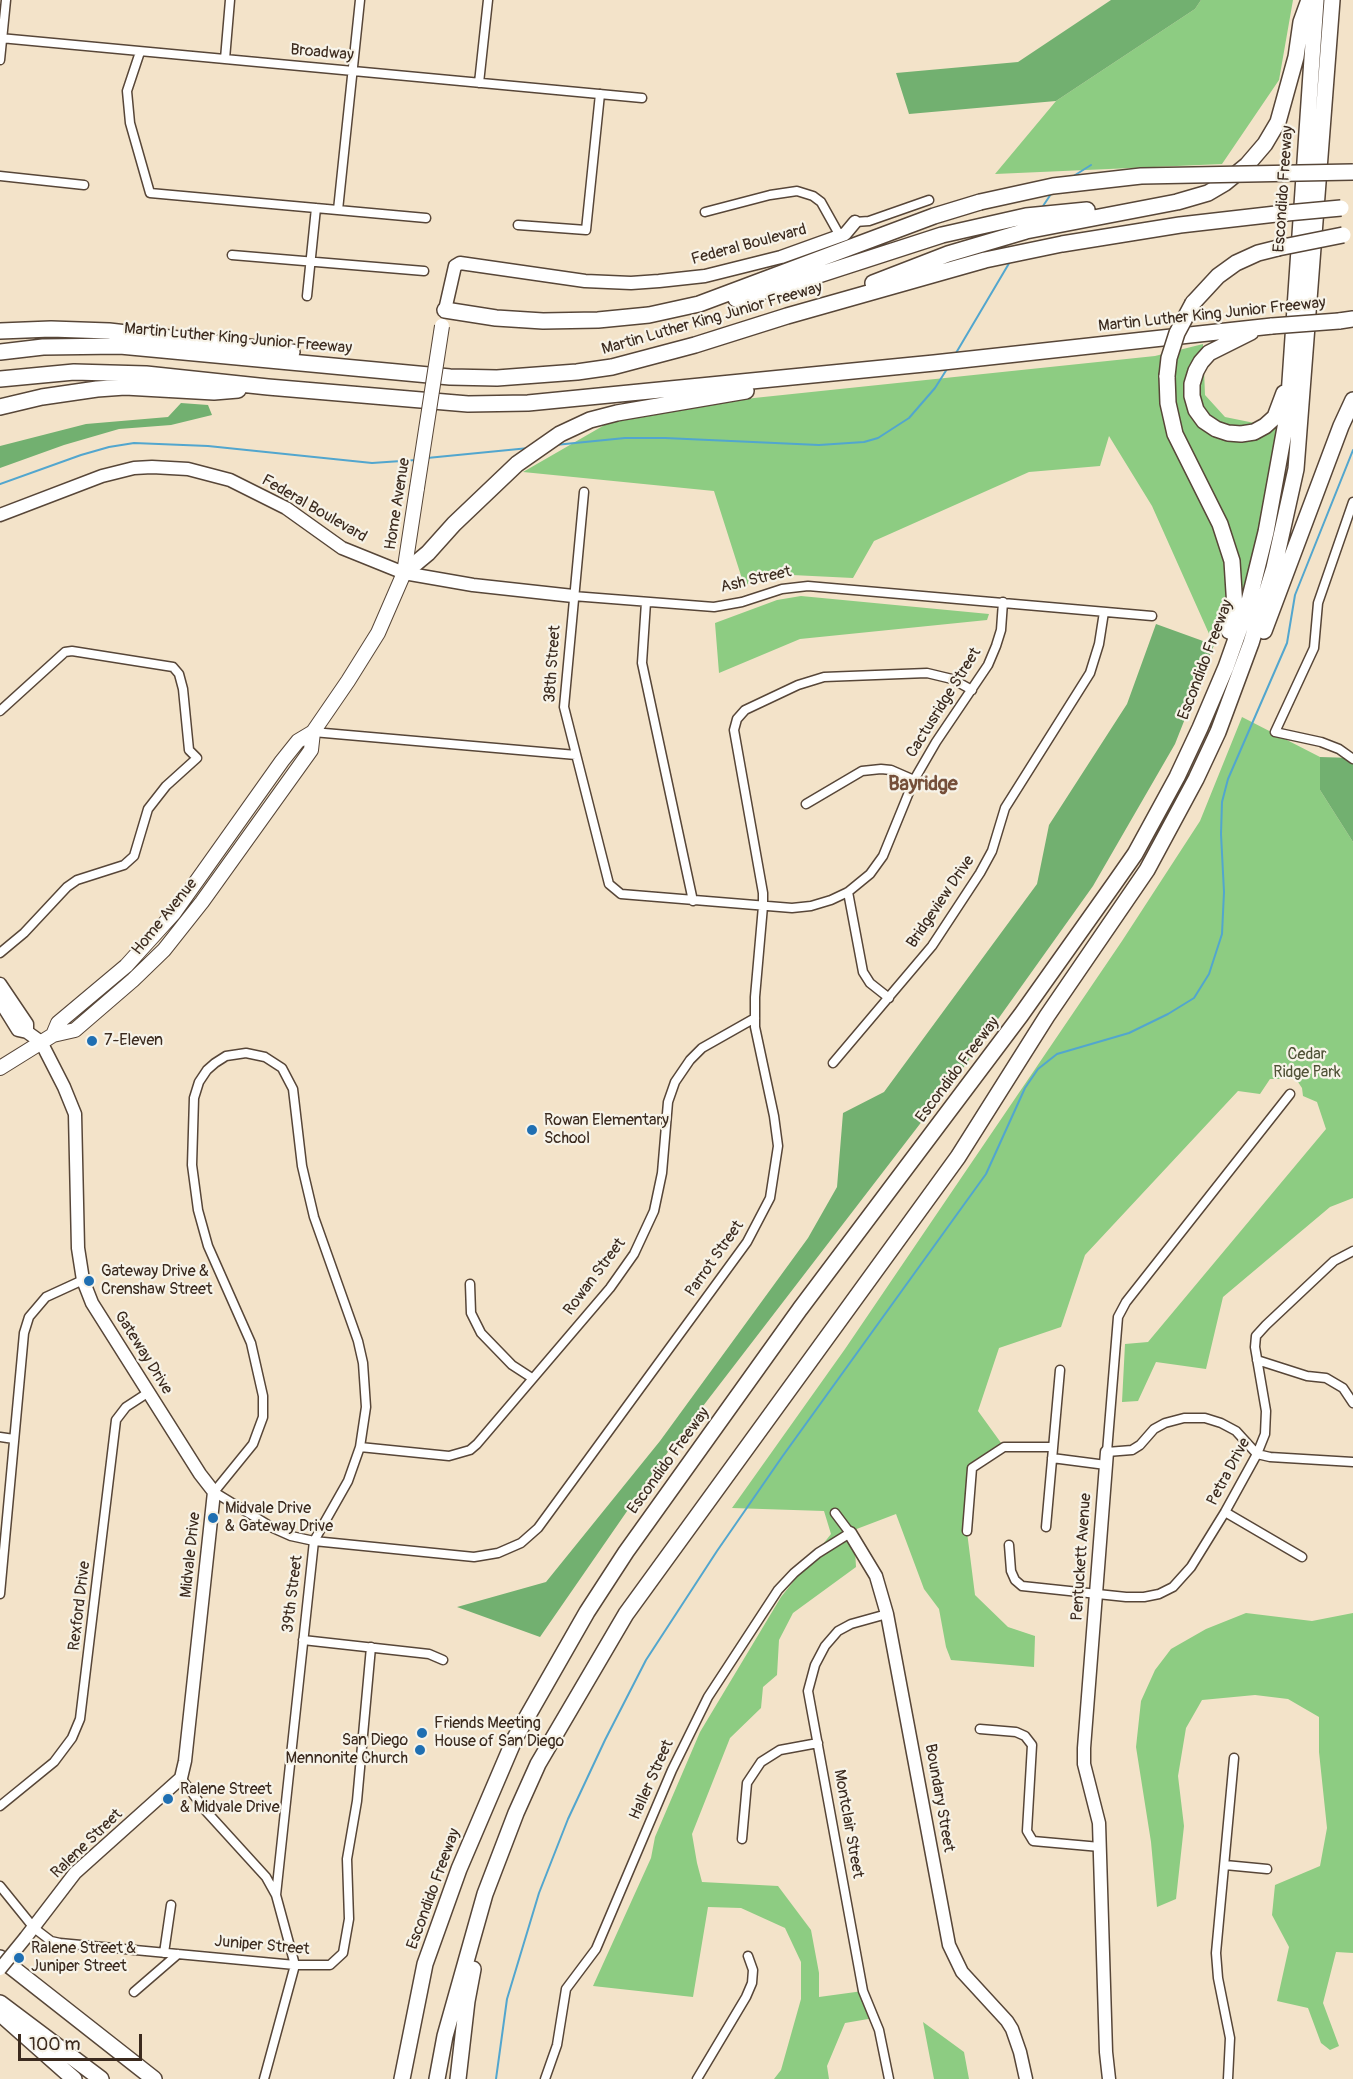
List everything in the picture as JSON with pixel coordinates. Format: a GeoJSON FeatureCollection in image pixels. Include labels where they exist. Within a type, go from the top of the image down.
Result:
{"type":"FeatureCollection","features":[{"type":"Feature","properties":{"kind":"highway"},"geometry":{"type":"LineString","coordinates":[[788,316],[948,254],[1054,219],[1101,208],[1138,210],[1178,202],[1208,193],[1225,183],[1247,165],[1265,144],[1278,122],[1287,94],[1301,22],[1310,0]]}},
{"type":"Feature","properties":{"kind":"highway","name":"Escondido Freeway"},"geometry":{"type":"LineString","coordinates":[[402,2079],[425,1964],[459,1869],[515,1738],[587,1612],[626,1552],[793,1319],[1021,1015],[1135,854],[1177,777],[1200,728],[1226,667],[1248,605],[1266,532],[1288,411],[1316,0]]}},
{"type":"Feature","properties":{"kind":"highway","name":"Escondido Freeway"},"geometry":{"type":"LineString","coordinates":[[437,2079],[445,2036],[486,1894],[516,1813],[538,1764],[626,1614],[958,1157],[1047,1016],[1147,870],[1196,779],[1218,732],[1251,643],[1274,568],[1296,469],[1332,0]]}},
{"type":"Feature","properties":{"kind":"highway"},"geometry":{"type":"LineString","coordinates":[[699,304],[912,224],[981,202],[1053,186],[1130,177],[1353,172]]}},
{"type":"Feature","properties":{"kind":"highway","name":"Martin Luther King Junior Freeway"},"geometry":{"type":"LineString","coordinates":[[0,352],[43,347],[120,346],[450,377],[542,376],[601,369],[695,345],[788,316],[1033,250],[1180,225],[1347,207]]}},
{"type":"Feature","properties":{"kind":"highway"},"geometry":{"type":"LineString","coordinates":[[445,310],[496,318],[543,321],[650,315],[699,304],[742,298],[942,235],[1011,219],[1054,219]]}},
{"type":"Feature","properties":{"kind":"highway"},"geometry":{"type":"LineString","coordinates":[[1200,728],[1235,608],[1233,561],[1220,524],[1175,434],[1168,404],[1169,358],[1177,333],[1193,303],[1218,276],[1236,263],[1258,253],[1348,234]]}},
{"type":"Feature","properties":{"kind":"highway","name":"Martin Luther King Junior Freeway"},"geometry":{"type":"LineString","coordinates":[[0,379],[106,372],[468,404],[507,404],[877,369],[1347,319]]}},
{"type":"Feature","properties":{"kind":"highway"},"geometry":{"type":"LineString","coordinates":[[1267,326],[1209,353],[1201,362],[1192,384],[1192,396],[1196,410],[1204,421],[1228,433],[1254,432],[1265,426],[1275,417],[1281,404],[1292,352]]}},
{"type":"Feature","properties":{"kind":"highway"},"geometry":{"type":"LineString","coordinates":[[0,331],[72,329],[127,332],[270,348],[404,372]]}},
{"type":"Feature","properties":{"kind":"highway"},"geometry":{"type":"LineString","coordinates":[[404,573],[428,553],[454,524],[518,464],[560,434],[590,420],[633,410],[877,369]]}},
{"type":"Feature","properties":{"kind":"highway"},"geometry":{"type":"LineString","coordinates":[[0,407],[42,397],[97,389],[125,387],[214,392],[268,387]]}},
{"type":"Feature","properties":{"kind":"highway"},"geometry":{"type":"LineString","coordinates":[[1218,732],[1258,648],[1341,426],[1353,400]]}},
{"type":"Feature","properties":{"kind":"highway"},"geometry":{"type":"LineString","coordinates":[[458,2079],[467,2001],[477,1953],[532,1791],[559,1729]]}},
{"type":"Feature","properties":{"kind":"highway"},"geometry":{"type":"LineString","coordinates":[[0,1958],[154,2079]]}},
{"type":"Feature","properties":{"kind":"highway"},"geometry":{"type":"LineString","coordinates":[[0,2003],[101,2079]]}},
{"type":"Feature","properties":{"kind":"highway"},"geometry":{"type":"LineString","coordinates":[[0,2013],[74,2079]]}},
{"type":"Feature","properties":{"kind":"main road","name":"Home Avenue"},"geometry":{"type":"LineString","coordinates":[[0,1068],[47,1039],[75,1030],[164,950],[202,902],[311,750],[313,732],[378,633],[404,573],[445,310]]}},
{"type":"Feature","properties":{"kind":"street"},"geometry":{"type":"LineString","coordinates":[[0,60],[6,0]]}},
{"type":"Feature","properties":{"kind":"street"},"geometry":{"type":"LineString","coordinates":[[225,59],[230,0]]}},
{"type":"Feature","properties":{"kind":"street"},"geometry":{"type":"LineString","coordinates":[[338,210],[360,0]]}},
{"type":"Feature","properties":{"kind":"street"},"geometry":{"type":"LineString","coordinates":[[479,83],[488,0]]}},
{"type":"Feature","properties":{"kind":"street","name":"Broadway"},"geometry":{"type":"LineString","coordinates":[[1,38],[642,98]]}},
{"type":"Feature","properties":{"kind":"street"},"geometry":{"type":"LineString","coordinates":[[140,51],[128,92],[130,123],[150,193],[426,218]]}},
{"type":"Feature","properties":{"kind":"street"},"geometry":{"type":"LineString","coordinates":[[518,225],[586,230],[600,94]]}},
{"type":"Feature","properties":{"kind":"street"},"geometry":{"type":"LineString","coordinates":[[0,176],[84,185]]}},
{"type":"Feature","properties":{"kind":"street"},"geometry":{"type":"LineString","coordinates":[[705,212],[770,195],[797,191],[813,196],[821,202],[840,236]]}},
{"type":"Feature","properties":{"kind":"street","name":"Federal Boulevard"},"geometry":{"type":"LineString","coordinates":[[460,262],[585,281],[631,283],[705,276],[781,257],[845,234],[855,222],[869,221],[928,200]]}},
{"type":"Feature","properties":{"kind":"street"},"geometry":{"type":"LineString","coordinates":[[307,296],[316,208]]}},
{"type":"Feature","properties":{"kind":"street"},"geometry":{"type":"LineString","coordinates":[[232,255],[424,271]]}},
{"type":"Feature","properties":{"kind":"street","name":"Home Avenue"},"geometry":{"type":"LineString","coordinates":[[445,310],[455,266],[460,262]]}},
{"type":"Feature","properties":{"kind":"street","name":"Federal Boulevard"},"geometry":{"type":"LineString","coordinates":[[0,515],[102,476],[134,468],[188,469],[230,480],[286,508],[342,548],[404,573]]}},
{"type":"Feature","properties":{"kind":"street","name":"38th Street"},"geometry":{"type":"LineString","coordinates":[[584,492],[564,707],[609,884],[621,894],[693,901]]}},
{"type":"Feature","properties":{"kind":"street"},"geometry":{"type":"LineString","coordinates":[[1353,502],[1318,603],[1314,648],[1275,732],[1321,742],[1339,749],[1353,759]]}},
{"type":"Feature","properties":{"kind":"street","name":"Ash Street"},"geometry":{"type":"LineString","coordinates":[[404,573],[473,585],[573,596],[714,607],[742,602],[782,589],[808,586],[1152,616]]}},
{"type":"Feature","properties":{"kind":"street"},"geometry":{"type":"LineString","coordinates":[[646,602],[642,663],[693,901]]}},
{"type":"Feature","properties":{"kind":"street","name":"Cactusridge Street"},"geometry":{"type":"LineString","coordinates":[[693,901],[792,908],[811,906],[848,892],[870,874],[883,856],[914,780],[936,742],[972,690],[996,646],[1003,602]]}},
{"type":"Feature","properties":{"kind":"street","name":"Bridgeview Drive"},"geometry":{"type":"LineString","coordinates":[[833,1063],[932,946],[980,873],[992,851],[1005,808],[1090,673],[1099,644],[1104,612]]}},
{"type":"Feature","properties":{"kind":"street"},"geometry":{"type":"LineString","coordinates":[[0,711],[65,652],[72,651],[173,667],[179,674],[183,689],[189,750],[197,758],[166,786],[148,809],[134,856],[124,865],[77,880],[67,886],[24,933],[0,953]]}},
{"type":"Feature","properties":{"kind":"street","name":"Parrot Street"},"geometry":{"type":"LineString","coordinates":[[314,1541],[474,1557],[498,1553],[521,1543],[538,1528],[747,1242],[770,1198],[778,1146],[774,1116],[755,1028],[755,997],[763,893],[734,730],[737,719],[745,710],[798,685],[824,677],[927,673],[952,679],[972,690]]}},
{"type":"Feature","properties":{"kind":"street"},"geometry":{"type":"LineString","coordinates":[[313,732],[576,755]]}},
{"type":"Feature","properties":{"kind":"street"},"geometry":{"type":"LineString","coordinates":[[806,804],[862,771],[891,770],[914,780]]}},
{"type":"Feature","properties":{"kind":"street"},"geometry":{"type":"LineString","coordinates":[[848,892],[863,972],[870,983],[889,998]]}},
{"type":"Feature","properties":{"kind":"street"},"geometry":{"type":"LineString","coordinates":[[0,984],[27,1024],[27,1032]]}},
{"type":"Feature","properties":{"kind":"street"},"geometry":{"type":"LineString","coordinates":[[0,1001],[18,1030],[47,1039]]}},
{"type":"Feature","properties":{"kind":"street","name":"Rowan Street"},"geometry":{"type":"LineString","coordinates":[[360,1447],[449,1456],[470,1450],[610,1288],[634,1254],[654,1211],[662,1173],[668,1102],[675,1082],[690,1060],[702,1048],[755,1018]]}},
{"type":"Feature","properties":{"kind":"street","name":"Gateway Drive"},"geometry":{"type":"LineString","coordinates":[[47,1039],[75,1114],[78,1248],[83,1280],[92,1303],[200,1474],[214,1492],[273,1528],[291,1536],[314,1541]]}},
{"type":"Feature","properties":{"kind":"street","name":"39th Street"},"geometry":{"type":"LineString","coordinates":[[239,1053],[265,1057],[282,1068],[293,1089],[302,1166],[314,1217],[358,1341],[363,1363],[366,1407],[360,1447],[348,1481],[314,1541],[276,1895],[295,1965]]}},
{"type":"Feature","properties":{"kind":"street","name":"Midvale Drive"},"geometry":{"type":"LineString","coordinates":[[181,1778],[186,1761],[214,1492],[253,1444],[263,1417],[263,1396],[251,1343],[208,1246],[198,1210],[192,1165],[194,1098],[199,1082],[215,1063],[226,1056],[239,1053]]}},
{"type":"Feature","properties":{"kind":"street","name":"Pentuckett Avenue"},"geometry":{"type":"LineString","coordinates":[[1109,2079],[1106,2052],[1099,1823],[1084,1764],[1084,1748],[1118,1317],[1126,1302],[1290,1094]]}},
{"type":"Feature","properties":{"kind":"street","name":"Petra Drive"},"geometry":{"type":"LineString","coordinates":[[1010,1545],[1011,1570],[1015,1580],[1022,1586],[1144,1597],[1159,1594],[1173,1587],[1191,1567],[1225,1512],[1257,1454],[1265,1434],[1266,1411],[1255,1347],[1256,1336],[1266,1324],[1334,1262],[1353,1251]]}},
{"type":"Feature","properties":{"kind":"street"},"geometry":{"type":"LineString","coordinates":[[0,1594],[24,1333],[29,1317],[46,1297],[83,1280]]}},
{"type":"Feature","properties":{"kind":"street"},"geometry":{"type":"LineString","coordinates":[[470,1284],[471,1313],[481,1334],[512,1365],[532,1378]]}},
{"type":"Feature","properties":{"kind":"street"},"geometry":{"type":"LineString","coordinates":[[1257,1360],[1307,1376],[1326,1378],[1343,1388],[1353,1403]]}},
{"type":"Feature","properties":{"kind":"street"},"geometry":{"type":"LineString","coordinates":[[1046,1527],[1060,1370]]}},
{"type":"Feature","properties":{"kind":"street","name":"Rexford Drive"},"geometry":{"type":"LineString","coordinates":[[0,1806],[54,1762],[72,1738],[80,1719],[116,1420],[126,1407],[149,1392]]}},
{"type":"Feature","properties":{"kind":"street"},"geometry":{"type":"LineString","coordinates":[[1052,1458],[1106,1458],[1132,1450],[1140,1445],[1154,1429],[1165,1423],[1184,1418],[1204,1418],[1236,1431],[1257,1454],[1270,1457],[1353,1462]]}},
{"type":"Feature","properties":{"kind":"street"},"geometry":{"type":"LineString","coordinates":[[0,1437],[14,1439]]}},
{"type":"Feature","properties":{"kind":"street"},"geometry":{"type":"LineString","coordinates":[[967,1532],[972,1468],[1004,1447],[1053,1447]]}},
{"type":"Feature","properties":{"kind":"street"},"geometry":{"type":"LineString","coordinates":[[1225,1512],[1302,1557]]}},
{"type":"Feature","properties":{"kind":"street","name":"Boundary Street"},"geometry":{"type":"LineString","coordinates":[[835,1513],[876,1576],[887,1614],[949,1945],[962,1972],[1012,2029],[1026,2079]]}},
{"type":"Feature","properties":{"kind":"street","name":"Haller Street"},"geometry":{"type":"LineString","coordinates":[[545,2079],[557,2045],[566,1989],[596,1949],[672,1770],[708,1697],[778,1590],[818,1553],[850,1533]]}},
{"type":"Feature","properties":{"kind":"street","name":"Montclair Street"},"geometry":{"type":"LineString","coordinates":[[887,1614],[851,1624],[838,1632],[825,1646],[814,1665],[808,1691],[863,1991],[879,2030],[889,2079]]}},
{"type":"Feature","properties":{"kind":"street"},"geometry":{"type":"LineString","coordinates":[[303,1640],[429,1654],[443,1660]]}},
{"type":"Feature","properties":{"kind":"street","name":"Juniper Street"},"geometry":{"type":"LineString","coordinates":[[0,1886],[30,1932],[51,1941],[295,1965],[330,1965],[343,1953],[349,1918],[347,1859],[357,1802],[371,1647]]}},
{"type":"Feature","properties":{"kind":"street"},"geometry":{"type":"LineString","coordinates":[[980,1729],[1016,1731],[1025,1736],[1032,1745],[1027,1831],[1033,1841],[1100,1846]]}},
{"type":"Feature","properties":{"kind":"street"},"geometry":{"type":"LineString","coordinates":[[742,1839],[747,1783],[761,1762],[780,1750],[818,1743]]}},
{"type":"Feature","properties":{"kind":"street"},"geometry":{"type":"LineString","coordinates":[[1228,2079],[1230,2038],[1218,1978],[1216,1953],[1234,1758]]}},
{"type":"Feature","properties":{"kind":"street"},"geometry":{"type":"LineString","coordinates":[[181,1778],[206,1810],[266,1877],[276,1895]]}},
{"type":"Feature","properties":{"kind":"street","name":"Ralene Street"},"geometry":{"type":"LineString","coordinates":[[0,1969],[75,1873],[181,1778]]}},
{"type":"Feature","properties":{"kind":"street"},"geometry":{"type":"LineString","coordinates":[[1225,1865],[1267,1869]]}},
{"type":"Feature","properties":{"kind":"street"},"geometry":{"type":"LineString","coordinates":[[164,1953],[171,1905]]}},
{"type":"Feature","properties":{"kind":"street"},"geometry":{"type":"LineString","coordinates":[[134,1992],[178,1954]]}},
{"type":"Feature","properties":{"kind":"street"},"geometry":{"type":"LineString","coordinates":[[697,2079],[752,1983],[753,1970],[748,1956]]}},
{"type":"Feature","properties":{"kind":"street"},"geometry":{"type":"LineString","coordinates":[[264,2079],[295,1965]]}},
{"type":"Feature","properties":{"kind":"green space"},"geometry":{"type":"Polygon","coordinates":[[[1111,0],[1201,0],[1195,9],[1056,101],[909,114],[896,73],[1018,62],[1111,0]]]}},
{"type":"Feature","properties":{"kind":"green space"},"geometry":{"type":"Polygon","coordinates":[[[1201,0],[1293,0],[1279,80],[1222,164],[995,174],[1056,101],[1195,9],[1201,0]]]}},
{"type":"Feature","properties":{"kind":"green space"},"geometry":{"type":"Polygon","coordinates":[[[1203,344],[1205,395],[1225,417],[1279,428],[1261,528],[1246,587],[1214,645],[1152,506],[1109,436],[1100,466],[1029,472],[874,541],[853,578],[792,575],[744,585],[714,491],[523,472],[608,423],[754,398],[1155,356],[1203,344]]]}},
{"type":"Feature","properties":{"kind":"green space"},"geometry":{"type":"Polygon","coordinates":[[[181,403],[208,405],[212,415],[171,425],[119,429],[64,445],[0,468],[0,446],[86,424],[168,417],[181,403]]]}},
{"type":"Feature","properties":{"kind":"green space"},"geometry":{"type":"Polygon","coordinates":[[[801,596],[989,614],[987,620],[800,639],[719,673],[715,623],[777,600],[801,596]]]}},
{"type":"Feature","properties":{"kind":"green space"},"geometry":{"type":"Polygon","coordinates":[[[1156,624],[1214,645],[1175,744],[1093,886],[966,1064],[670,1449],[540,1637],[457,1607],[546,1582],[660,1441],[808,1238],[837,1187],[843,1113],[884,1092],[1037,884],[1049,825],[1127,704],[1156,624]]]}},
{"type":"Feature","properties":{"kind":"green space","name":"Cedar Ridge Park"},"geometry":{"type":"Polygon","coordinates":[[[1242,717],[1320,757],[1320,790],[1353,842],[1353,1198],[1330,1207],[1223,1297],[1206,1369],[1156,1362],[1138,1401],[1122,1402],[1125,1344],[1148,1342],[1326,1129],[1317,1102],[1303,1096],[1302,1088],[1296,1079],[1270,1079],[1260,1094],[1238,1091],[1085,1255],[1061,1327],[999,1348],[978,1411],[1004,1447],[972,1468],[967,1532],[975,1595],[1008,1627],[1035,1636],[1034,1667],[951,1660],[946,1647],[939,1609],[924,1589],[896,1514],[854,1530],[856,1567],[793,1613],[779,1640],[777,1675],[763,1687],[761,1708],[730,1738],[692,1834],[697,1863],[702,1882],[778,1886],[811,1930],[819,1973],[819,1997],[863,1991],[874,2018],[845,2023],[827,2066],[829,2079],[774,2079],[781,2070],[801,1999],[801,1962],[785,1928],[741,1908],[708,1907],[693,1997],[593,1986],[651,1858],[655,1837],[700,1732],[781,1597],[831,1534],[824,1511],[732,1508],[845,1349],[1122,941],[1200,821],[1242,717]]]}},
{"type":"Feature","properties":{"kind":"green space"},"geometry":{"type":"Polygon","coordinates":[[[1320,757],[1353,758],[1353,842],[1320,790],[1320,757]]]}},
{"type":"Feature","properties":{"kind":"green space"},"geometry":{"type":"Polygon","coordinates":[[[1246,1613],[1312,1621],[1353,1613],[1353,1953],[1336,1952],[1323,2003],[1339,2046],[1330,2050],[1321,2043],[1308,2008],[1277,2001],[1289,1947],[1272,1915],[1275,1885],[1320,1866],[1327,1828],[1319,1752],[1319,1717],[1288,1699],[1255,1695],[1202,1700],[1186,1728],[1178,1776],[1184,1826],[1176,1899],[1157,1907],[1151,1842],[1136,1747],[1141,1701],[1155,1670],[1171,1649],[1206,1629],[1246,1613]]]}},
{"type":"Feature","properties":{"kind":"green space"},"geometry":{"type":"Polygon","coordinates":[[[923,2022],[964,2052],[969,2079],[934,2079],[923,2022]]]}},
{"type":"Feature","properties":{"kind":"waterway"},"geometry":{"type":"LineString","coordinates":[[1072,177],[1091,165]]}},
{"type":"Feature","properties":{"kind":"waterway"},"geometry":{"type":"LineString","coordinates":[[1041,209],[1051,194]]}},
{"type":"Feature","properties":{"kind":"waterway"},"geometry":{"type":"LineString","coordinates":[[956,353],[1011,260]]}},
{"type":"Feature","properties":{"kind":"waterway"},"geometry":{"type":"LineString","coordinates":[[555,445],[625,438],[819,445],[864,442],[878,438],[909,418],[935,388],[947,369]]}},
{"type":"Feature","properties":{"kind":"waterway"},"geometry":{"type":"LineString","coordinates":[[0,484],[81,455],[134,443],[208,446],[372,463],[416,460]]}},
{"type":"Feature","properties":{"kind":"waterway"},"geometry":{"type":"LineString","coordinates":[[427,458],[529,448]]}},
{"type":"Feature","properties":{"kind":"waterway"},"geometry":{"type":"LineString","coordinates":[[496,2079],[507,1999],[539,1893],[568,1819],[646,1660],[782,1457],[986,1174],[1025,1088],[1038,1069],[1057,1054],[1129,1033],[1168,1014],[1194,998],[1209,974],[1222,934],[1224,892],[1222,802],[1228,779],[1287,643],[1295,595],[1353,450]]}},
{"type":"Feature","properties":{"kind":"place","name":"7-Eleven"},"geometry":{"type":"Point","coordinates":[92,1041]}},
{"type":"Feature","properties":{"kind":"place","name":"Rowan Elementary School"},"geometry":{"type":"Point","coordinates":[532,1130]}},
{"type":"Feature","properties":{"kind":"place","name":"Gateway Drive & Crenshaw Street"},"geometry":{"type":"Point","coordinates":[89,1281]}},
{"type":"Feature","properties":{"kind":"place","name":"Midvale Drive & Gateway Drive"},"geometry":{"type":"Point","coordinates":[213,1518]}},
{"type":"Feature","properties":{"kind":"place","name":"Friends Meeting House of San Diego"},"geometry":{"type":"Point","coordinates":[422,1733]}},
{"type":"Feature","properties":{"kind":"place","name":"San Diego Mennonite Church"},"geometry":{"type":"Point","coordinates":[420,1750]}},
{"type":"Feature","properties":{"kind":"place","name":"Ralene Street & Midvale Drive"},"geometry":{"type":"Point","coordinates":[168,1799]}},
{"type":"Feature","properties":{"kind":"place","name":"Ralene Street & Juniper Street"},"geometry":{"type":"Point","coordinates":[19,1958]}},
{"type":"Feature","properties":{"kind":"district","name":"Bayridge"},"geometry":{"type":"Point","coordinates":[923,785]}}]}
